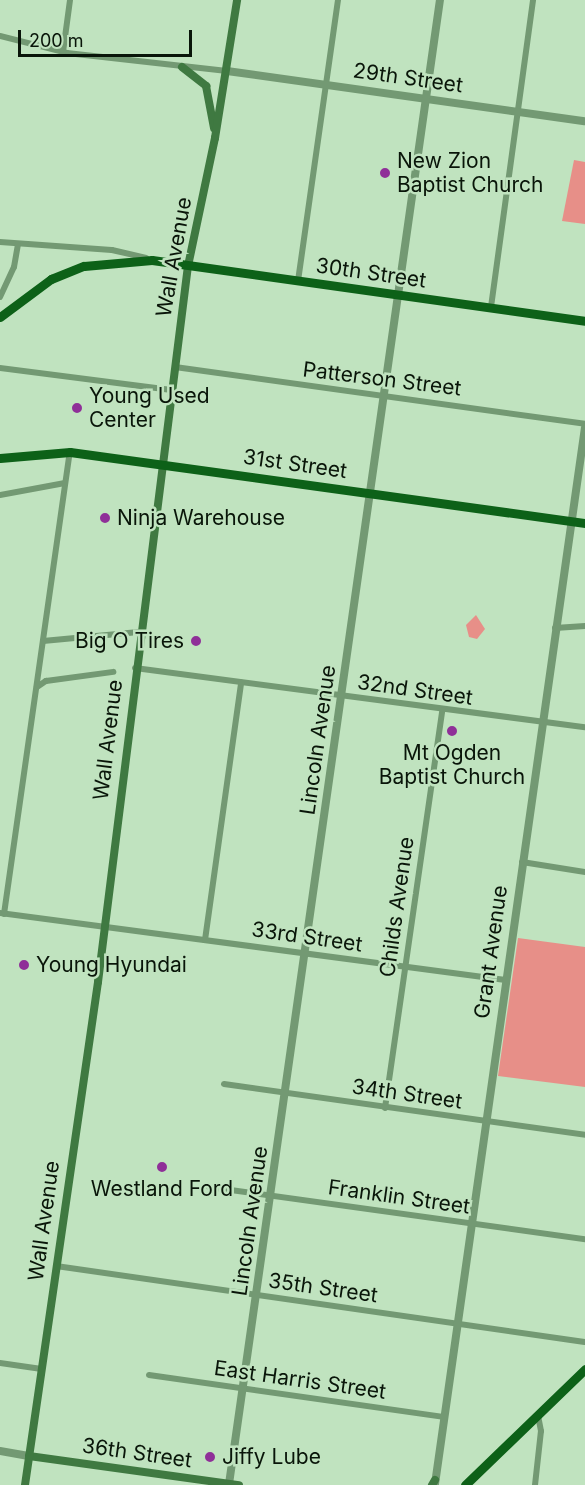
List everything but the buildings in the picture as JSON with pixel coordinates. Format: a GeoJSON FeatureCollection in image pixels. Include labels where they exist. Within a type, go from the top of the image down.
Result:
{"type":"FeatureCollection","features":[{"type":"Feature","properties":{"kind":"main road","name":"Wall Avenue"},"geometry":{"type":"LineString","coordinates":[[25,1485],[104,927],[134,668],[188,266],[215,138],[237,0]]}},
{"type":"Feature","properties":{"kind":"main road"},"geometry":{"type":"LineString","coordinates":[[182,67],[206,87],[215,138]]}},
{"type":"Feature","properties":{"kind":"main road","name":"30th Street"},"geometry":{"type":"LineString","coordinates":[[0,317],[51,279],[84,266],[152,260],[585,321]]}},
{"type":"Feature","properties":{"kind":"main road","name":"31st Street"},"geometry":{"type":"LineString","coordinates":[[0,458],[69,452],[585,523]]}},
{"type":"Feature","properties":{"kind":"main road"},"geometry":{"type":"LineString","coordinates":[[467,1484],[585,1369]]}},
{"type":"Feature","properties":{"kind":"main road","name":"36th Street"},"geometry":{"type":"LineString","coordinates":[[29,1456],[232,1485]]}},
{"type":"Feature","properties":{"kind":"street"},"geometry":{"type":"LineString","coordinates":[[63,52],[70,0]]}},
{"type":"Feature","properties":{"kind":"street"},"geometry":{"type":"LineString","coordinates":[[298,281],[338,0]]}},
{"type":"Feature","properties":{"kind":"street","name":"Lincoln Avenue"},"geometry":{"type":"LineString","coordinates":[[232,1485],[440,0]]}},
{"type":"Feature","properties":{"kind":"street"},"geometry":{"type":"LineString","coordinates":[[490,307],[533,0]]}},
{"type":"Feature","properties":{"kind":"street"},"geometry":{"type":"LineString","coordinates":[[0,45],[1,36],[63,52],[227,71]]}},
{"type":"Feature","properties":{"kind":"street","name":"29th Street"},"geometry":{"type":"LineString","coordinates":[[227,71],[585,121]]}},
{"type":"Feature","properties":{"kind":"street","name":"30th Street"},"geometry":{"type":"LineString","coordinates":[[0,242],[76,250],[112,250],[152,260]]}},
{"type":"Feature","properties":{"kind":"street"},"geometry":{"type":"LineString","coordinates":[[0,297],[14,267],[18,244]]}},
{"type":"Feature","properties":{"kind":"street","name":"Patterson Street"},"geometry":{"type":"LineString","coordinates":[[175,367],[585,424]]}},
{"type":"Feature","properties":{"kind":"street"},"geometry":{"type":"LineString","coordinates":[[0,368],[172,390]]}},
{"type":"Feature","properties":{"kind":"street","name":"Grant Avenue"},"geometry":{"type":"LineString","coordinates":[[434,1483],[585,428]]}},
{"type":"Feature","properties":{"kind":"street"},"geometry":{"type":"LineString","coordinates":[[2,914],[37,687],[69,452]]}},
{"type":"Feature","properties":{"kind":"street"},"geometry":{"type":"LineString","coordinates":[[0,495],[65,483]]}},
{"type":"Feature","properties":{"kind":"street"},"geometry":{"type":"LineString","coordinates":[[555,628],[585,626]]}},
{"type":"Feature","properties":{"kind":"street"},"geometry":{"type":"LineString","coordinates":[[43,641],[139,632]]}},
{"type":"Feature","properties":{"kind":"street","name":"32nd Street"},"geometry":{"type":"LineString","coordinates":[[134,668],[585,728]]}},
{"type":"Feature","properties":{"kind":"street"},"geometry":{"type":"LineString","coordinates":[[37,687],[46,681],[112,672]]}},
{"type":"Feature","properties":{"kind":"street"},"geometry":{"type":"LineString","coordinates":[[206,940],[241,683]]}},
{"type":"Feature","properties":{"kind":"street","name":"Childs Avenue"},"geometry":{"type":"LineString","coordinates":[[385,1108],[442,710]]}},
{"type":"Feature","properties":{"kind":"street"},"geometry":{"type":"LineString","coordinates":[[522,862],[585,872]]}},
{"type":"Feature","properties":{"kind":"street","name":"33rd Street"},"geometry":{"type":"LineString","coordinates":[[2,914],[506,980]]}},
{"type":"Feature","properties":{"kind":"street","name":"34th Street"},"geometry":{"type":"LineString","coordinates":[[224,1084],[585,1136]]}},
{"type":"Feature","properties":{"kind":"street","name":"Franklin Street"},"geometry":{"type":"LineString","coordinates":[[208,1187],[585,1239]]}},
{"type":"Feature","properties":{"kind":"street","name":"35th Street"},"geometry":{"type":"LineString","coordinates":[[56,1266],[585,1342]]}},
{"type":"Feature","properties":{"kind":"street"},"geometry":{"type":"LineString","coordinates":[[0,1363],[42,1369]]}},
{"type":"Feature","properties":{"kind":"street","name":"East Harris Street"},"geometry":{"type":"LineString","coordinates":[[149,1375],[445,1417]]}},
{"type":"Feature","properties":{"kind":"street"},"geometry":{"type":"LineString","coordinates":[[535,1485],[541,1431],[538,1414]]}},
{"type":"Feature","properties":{"kind":"street"},"geometry":{"type":"LineString","coordinates":[[0,1451],[29,1456]]}},
{"type":"Feature","properties":{"kind":"shaded area"},"geometry":{"type":"Polygon","coordinates":[[[574,160],[585,162],[585,224],[562,221],[574,160]]]}},
{"type":"Feature","properties":{"kind":"shaded area"},"geometry":{"type":"Polygon","coordinates":[[[476,615],[485,629],[477,639],[469,637],[466,625],[476,615]]]}},
{"type":"Feature","properties":{"kind":"shaded area"},"geometry":{"type":"Polygon","coordinates":[[[518,938],[585,947],[585,1087],[498,1076],[518,938]]]}},
{"type":"Feature","properties":{"kind":"place","name":"New Zion Baptist Church"},"geometry":{"type":"Point","coordinates":[385,173]}},
{"type":"Feature","properties":{"kind":"place","name":"Young Used Center"},"geometry":{"type":"Point","coordinates":[77,408]}},
{"type":"Feature","properties":{"kind":"place","name":"Ninja Warehouse"},"geometry":{"type":"Point","coordinates":[105,518]}},
{"type":"Feature","properties":{"kind":"place","name":"Big O Tires"},"geometry":{"type":"Point","coordinates":[196,641]}},
{"type":"Feature","properties":{"kind":"place","name":"Mt Ogden Baptist Church"},"geometry":{"type":"Point","coordinates":[452,731]}},
{"type":"Feature","properties":{"kind":"place","name":"Young Hyundai"},"geometry":{"type":"Point","coordinates":[24,965]}},
{"type":"Feature","properties":{"kind":"place","name":"Westland Ford"},"geometry":{"type":"Point","coordinates":[162,1167]}},
{"type":"Feature","properties":{"kind":"place","name":"Jiffy Lube"},"geometry":{"type":"Point","coordinates":[210,1457]}}]}
